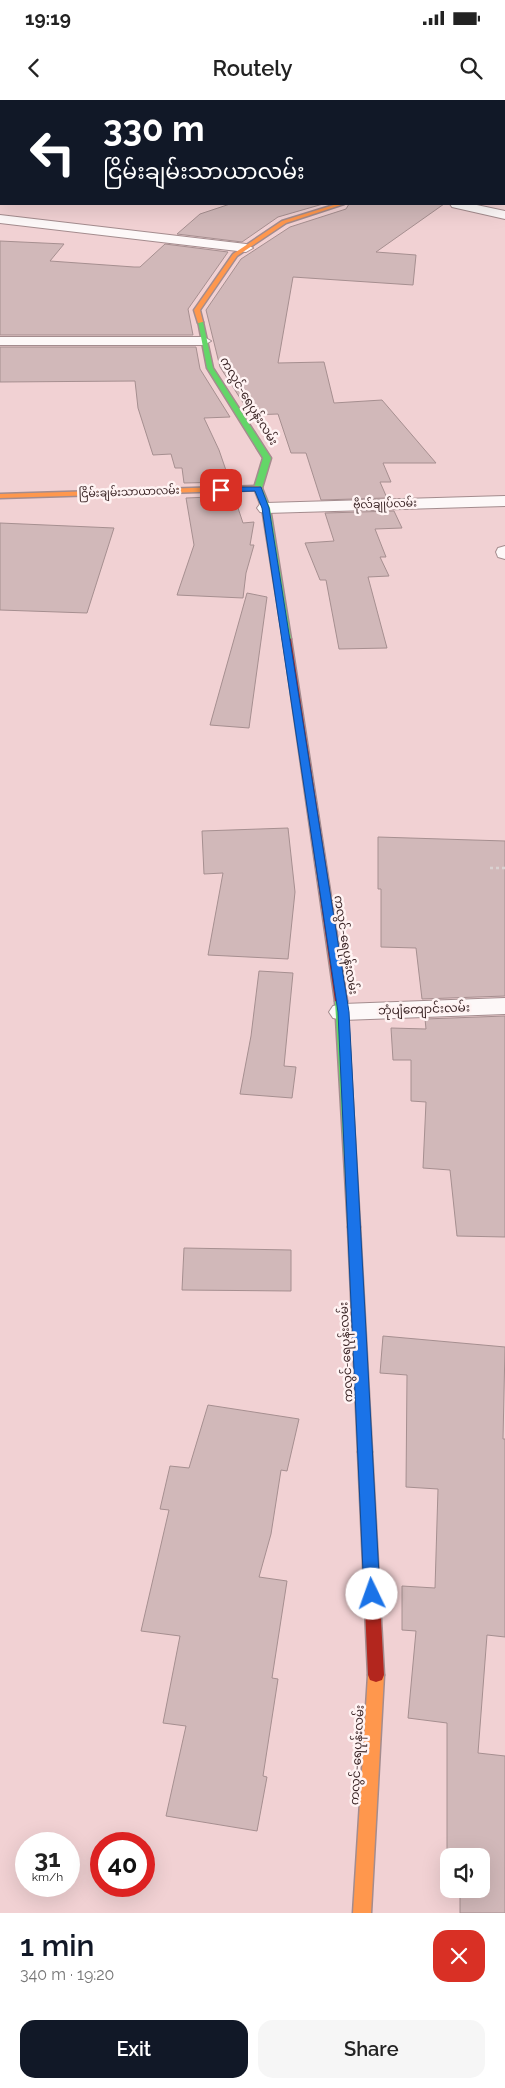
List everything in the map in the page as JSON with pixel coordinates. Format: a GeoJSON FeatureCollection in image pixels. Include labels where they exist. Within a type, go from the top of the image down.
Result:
{"type":"FeatureCollection","features":[{"type":"Feature","properties":{"kind":"street","name":"ကလွင်-ရေပုန်းလမ်း"},"geometry":{"type":"LineString","coordinates":[[338,205],[284,222],[235,256],[197,310],[210,368],[267,458],[258,488],[266,508],[343,1012],[376,1672],[362,1913]]}},
{"type":"Feature","properties":{"kind":"street"},"geometry":{"type":"LineString","coordinates":[[460,205],[505,215]]}},
{"type":"Feature","properties":{"kind":"street"},"geometry":{"type":"LineString","coordinates":[[0,219],[246,248]]}},
{"type":"Feature","properties":{"kind":"street"},"geometry":{"type":"LineString","coordinates":[[0,341],[204,341]]}},
{"type":"Feature","properties":{"kind":"street","name":"ငြိမ်းချမ်းသာယာလမ်း"},"geometry":{"type":"LineString","coordinates":[[0,496],[258,488]]}},
{"type":"Feature","properties":{"kind":"street","name":"ဗိုလ်ချုပ်လမ်း"},"geometry":{"type":"LineString","coordinates":[[266,508],[505,501]]}},
{"type":"Feature","properties":{"kind":"street","name":"ဘုံပျံကျောင်းလမ်း"},"geometry":{"type":"LineString","coordinates":[[343,1012],[505,1006]]}},
{"type":"Feature","properties":{"kind":"path"},"geometry":{"type":"LineString","coordinates":[[490,868],[505,868]]}},
{"type":"Feature","properties":{"kind":"building"},"geometry":{"type":"Polygon","coordinates":[[[227,205],[320,205],[278,217],[242,242],[177,234],[200,214],[227,205]]]}},
{"type":"Feature","properties":{"kind":"building"},"geometry":{"type":"Polygon","coordinates":[[[348,205],[443,205],[376,252],[416,255],[413,285],[293,277],[278,363],[324,362],[334,403],[382,400],[436,463],[383,463],[391,482],[380,482],[387,498],[321,500],[306,453],[291,453],[278,414],[251,415],[220,367],[206,310],[241,259],[290,227],[346,209],[348,205]]]}},
{"type":"Feature","properties":{"kind":"building"},"geometry":{"type":"Polygon","coordinates":[[[0,241],[64,244],[50,261],[134,267],[140,267],[165,244],[228,252],[188,309],[193,335],[0,335],[0,241]]]}},
{"type":"Feature","properties":{"kind":"building"},"geometry":{"type":"Polygon","coordinates":[[[0,347],[196,347],[200,369],[230,417],[204,418],[219,450],[230,482],[184,483],[182,468],[175,468],[171,454],[153,455],[138,408],[135,381],[0,382],[0,347]]]}},
{"type":"Feature","properties":{"kind":"building"},"geometry":{"type":"Polygon","coordinates":[[[234,496],[243,523],[254,522],[250,545],[254,545],[246,573],[243,598],[177,595],[194,545],[186,498],[234,496]]]}},
{"type":"Feature","properties":{"kind":"building"},"geometry":{"type":"Polygon","coordinates":[[[394,511],[402,528],[375,529],[386,557],[380,557],[389,576],[368,577],[387,648],[339,649],[326,580],[320,580],[305,543],[334,541],[325,513],[394,511]]]}},
{"type":"Feature","properties":{"kind":"building"},"geometry":{"type":"Polygon","coordinates":[[[0,523],[114,528],[87,613],[0,610],[0,523]]]}},
{"type":"Feature","properties":{"kind":"building"},"geometry":{"type":"Polygon","coordinates":[[[247,593],[267,597],[249,728],[210,725],[247,593]]]}},
{"type":"Feature","properties":{"kind":"building"},"geometry":{"type":"Polygon","coordinates":[[[288,828],[295,892],[288,959],[208,955],[223,873],[204,874],[202,831],[288,828]]]}},
{"type":"Feature","properties":{"kind":"building"},"geometry":{"type":"Polygon","coordinates":[[[378,837],[505,841],[505,996],[422,999],[416,948],[381,947],[381,889],[378,889],[378,837]]]}},
{"type":"Feature","properties":{"kind":"building"},"geometry":{"type":"Polygon","coordinates":[[[259,971],[293,973],[284,1066],[296,1067],[292,1098],[240,1094],[251,1036],[259,971]]]}},
{"type":"Feature","properties":{"kind":"building"},"geometry":{"type":"Polygon","coordinates":[[[505,1016],[505,1237],[457,1236],[450,1170],[423,1168],[426,1102],[411,1101],[411,1060],[393,1060],[391,1028],[426,1029],[425,1019],[505,1016]]]}},
{"type":"Feature","properties":{"kind":"building"},"geometry":{"type":"Polygon","coordinates":[[[184,1248],[291,1250],[291,1291],[182,1290],[184,1248]]]}},
{"type":"Feature","properties":{"kind":"building"},"geometry":{"type":"Polygon","coordinates":[[[383,1336],[505,1347],[503,1439],[505,1439],[505,1637],[487,1635],[478,1753],[505,1756],[505,1913],[460,1913],[460,1898],[490,1898],[490,1848],[447,1848],[447,1723],[408,1718],[416,1631],[402,1630],[402,1586],[435,1588],[438,1489],[406,1487],[407,1375],[380,1373],[383,1336]]]}},
{"type":"Feature","properties":{"kind":"building"},"geometry":{"type":"Polygon","coordinates":[[[208,1405],[299,1419],[287,1471],[281,1470],[271,1534],[259,1577],[287,1581],[272,1678],[278,1679],[263,1776],[267,1777],[257,1831],[166,1816],[186,1726],[163,1723],[180,1636],[141,1631],[169,1510],[160,1509],[170,1466],[189,1468],[208,1405]]]}},
{"type":"Feature","properties":{"kind":"traffic: fast"},"geometry":{"type":"LineString","coordinates":[[200,322],[210,368],[267,458],[258,488],[266,508],[287,639]]}},
{"type":"Feature","properties":{"kind":"traffic: fast"},"geometry":{"type":"LineString","coordinates":[[341,1001],[354,1227]]}},
{"type":"Feature","properties":{"kind":"traffic: slow"},"geometry":{"type":"LineString","coordinates":[[200,322],[197,310],[235,255],[284,222],[338,205]]}},
{"type":"Feature","properties":{"kind":"traffic: slow"},"geometry":{"type":"LineString","coordinates":[[0,496],[258,488]]}},
{"type":"Feature","properties":{"kind":"traffic: slow"},"geometry":{"type":"LineString","coordinates":[[354,1227],[365,1452]]}},
{"type":"Feature","properties":{"kind":"traffic: slow"},"geometry":{"type":"LineString","coordinates":[[362,1913],[376,1675]]}},
{"type":"Feature","properties":{"kind":"traffic: jam"},"geometry":{"type":"LineString","coordinates":[[287,639],[341,1001]]}},
{"type":"Feature","properties":{"kind":"traffic: jam"},"geometry":{"type":"LineString","coordinates":[[365,1452],[376,1675]]}},
{"type":"Feature","properties":{"kind":"route"},"geometry":{"type":"LineString","coordinates":[[221,490],[258,488],[266,508],[331,944],[343,1012],[372,1594]]}}]}
